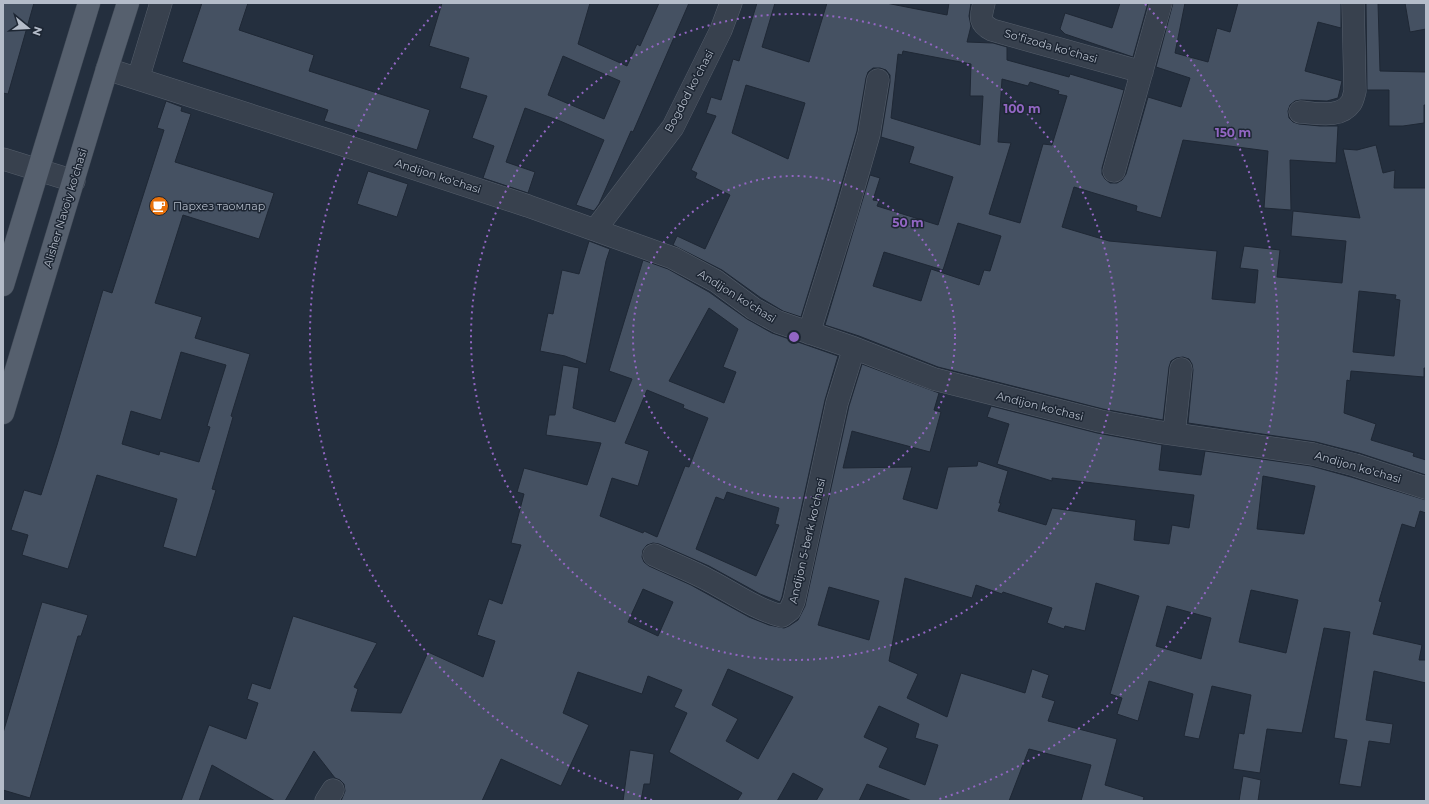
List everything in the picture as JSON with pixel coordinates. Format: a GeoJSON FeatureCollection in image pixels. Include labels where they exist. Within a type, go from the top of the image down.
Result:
{"type":"FeatureCollection","features":[{"type":"Feature","properties":{"kind":"main road"},"geometry":{"type":"LineString","coordinates":[[3,285],[89,3]]}},
{"type":"Feature","properties":{"kind":"main road","name":"Alisher Navoiy ko'chasi"},"geometry":{"type":"LineString","coordinates":[[3,413],[128,3]]}},
{"type":"Feature","properties":{"kind":"street"},"geometry":{"type":"LineString","coordinates":[[138,79],[161,3]]}},
{"type":"Feature","properties":{"kind":"street","name":"Bogdod koʻchasi"},"geometry":{"type":"LineString","coordinates":[[595,230],[673,127],[721,30],[731,3]]}},
{"type":"Feature","properties":{"kind":"street","name":"Soʻfizoda koʻchasi"},"geometry":{"type":"LineString","coordinates":[[984,3],[981,15],[982,22],[986,27],[992,30],[1142,72]]}},
{"type":"Feature","properties":{"kind":"street"},"geometry":{"type":"LineString","coordinates":[[1114,171],[1161,3]]}},
{"type":"Feature","properties":{"kind":"street"},"geometry":{"type":"LineString","coordinates":[[1300,112],[1334,114],[1344,110],[1352,103],[1355,91],[1353,3]]}},
{"type":"Feature","properties":{"kind":"street","name":"Andijon ko'chasi"},"geometry":{"type":"LineString","coordinates":[[107,69],[528,206],[673,258],[716,281],[754,309],[772,319],[854,348],[934,379],[1100,421],[1174,434],[1313,454],[1355,465],[1426,488]]}},
{"type":"Feature","properties":{"kind":"street"},"geometry":{"type":"LineString","coordinates":[[809,333],[848,211],[869,134],[878,80]]}},
{"type":"Feature","properties":{"kind":"street"},"geometry":{"type":"LineString","coordinates":[[3,159],[74,181]]}},
{"type":"Feature","properties":{"kind":"street","name":"Аndijon 5-berk koʻchasi"},"geometry":{"type":"LineString","coordinates":[[654,555],[710,580],[727,591],[773,613],[782,616],[790,610],[794,601],[838,403],[854,348]]}},
{"type":"Feature","properties":{"kind":"street"},"geometry":{"type":"LineString","coordinates":[[1174,434],[1181,369]]}},
{"type":"Feature","properties":{"kind":"building"},"geometry":{"type":"Polygon","coordinates":[[[3,3],[34,3],[8,94],[3,93],[3,3]]]}},
{"type":"Feature","properties":{"kind":"building"},"geometry":{"type":"Polygon","coordinates":[[[202,3],[248,3],[239,30],[314,55],[309,71],[430,110],[417,150],[324,121],[328,110],[182,62],[202,3]]]}},
{"type":"Feature","properties":{"kind":"building"},"geometry":{"type":"Polygon","coordinates":[[[442,3],[590,3],[578,44],[627,66],[637,44],[640,46],[659,3],[689,3],[633,132],[631,131],[599,204],[594,211],[576,205],[604,140],[525,108],[506,162],[535,172],[528,193],[483,178],[494,146],[472,138],[487,96],[460,88],[469,58],[429,46],[442,3]],[[563,56],[548,95],[604,119],[620,81],[563,56]]]}},
{"type":"Feature","properties":{"kind":"building"},"geometry":{"type":"Polygon","coordinates":[[[757,3],[775,3],[762,47],[809,62],[827,3],[886,3],[947,15],[949,3],[971,3],[969,16],[971,26],[967,42],[993,43],[1007,47],[1007,60],[1069,77],[1070,74],[1124,90],[1102,168],[1102,174],[1105,179],[1110,183],[1117,183],[1122,180],[1126,174],[1148,97],[1181,107],[1190,78],[1156,67],[1173,3],[1185,3],[1175,53],[1208,62],[1217,28],[1230,32],[1238,3],[1341,3],[1341,28],[1318,22],[1305,71],[1342,81],[1338,98],[1327,101],[1295,101],[1290,105],[1288,111],[1289,118],[1293,122],[1299,124],[1338,126],[1336,163],[1290,160],[1291,210],[1264,208],[1268,151],[1183,140],[1161,218],[1136,211],[1137,206],[1074,187],[1062,227],[1109,241],[1217,251],[1212,299],[1255,303],[1258,270],[1240,268],[1244,246],[1280,250],[1277,277],[1342,283],[1346,241],[1291,236],[1293,211],[1360,218],[1343,149],[1357,150],[1376,145],[1383,173],[1395,170],[1394,188],[1426,188],[1426,368],[1424,368],[1424,377],[1351,371],[1350,381],[1347,380],[1344,413],[1376,424],[1371,440],[1414,453],[1413,456],[1426,460],[1426,475],[1359,453],[1316,442],[1188,423],[1193,370],[1189,359],[1183,357],[1176,358],[1171,361],[1169,367],[1163,420],[1103,409],[938,367],[859,336],[825,325],[870,175],[880,178],[873,200],[879,201],[877,206],[938,225],[953,177],[909,163],[914,147],[881,137],[890,75],[886,70],[880,68],[873,68],[868,72],[866,78],[857,131],[801,317],[783,311],[761,298],[722,270],[673,245],[677,236],[705,249],[730,195],[695,178],[697,173],[691,170],[716,116],[706,113],[711,97],[721,100],[733,59],[739,61],[757,3]],[[903,51],[902,55],[898,54],[891,118],[980,145],[983,96],[970,96],[971,64],[903,51]],[[1002,79],[998,142],[1011,143],[989,214],[1020,223],[1043,144],[1052,145],[1067,96],[1058,94],[1059,91],[1030,82],[1028,86],[1002,79]],[[746,85],[732,133],[788,159],[805,103],[746,85]],[[958,223],[943,270],[884,252],[873,286],[921,301],[931,269],[979,285],[984,270],[990,271],[1001,236],[958,223]],[[1359,291],[1353,352],[1394,356],[1400,300],[1395,299],[1396,295],[1359,291]]]}},
{"type":"Feature","properties":{"kind":"building"},"geometry":{"type":"Polygon","coordinates":[[[1120,3],[1148,3],[1133,57],[1065,34],[1060,29],[1065,13],[1112,28],[1120,3]]]}},
{"type":"Feature","properties":{"kind":"building"},"geometry":{"type":"Polygon","coordinates":[[[1366,3],[1378,3],[1380,71],[1426,72],[1426,105],[1424,105],[1424,123],[1389,126],[1389,90],[1367,90],[1366,3]]]}},
{"type":"Feature","properties":{"kind":"building"},"geometry":{"type":"Polygon","coordinates":[[[1405,3],[1426,3],[1426,29],[1410,32],[1405,3]]]}},
{"type":"Feature","properties":{"kind":"building"},"geometry":{"type":"Polygon","coordinates":[[[166,101],[182,107],[181,111],[191,114],[175,162],[274,193],[259,239],[183,215],[155,303],[202,317],[195,338],[250,354],[231,416],[233,417],[212,489],[216,490],[196,557],[163,547],[177,499],[97,475],[68,569],[22,555],[28,535],[11,530],[24,490],[41,495],[103,290],[112,293],[164,130],[157,128],[166,101]],[[181,352],[161,420],[131,411],[122,444],[159,455],[160,451],[199,462],[210,427],[207,426],[226,365],[181,352]]]}},
{"type":"Feature","properties":{"kind":"building"},"geometry":{"type":"Polygon","coordinates":[[[368,171],[408,184],[397,217],[357,204],[368,171]]]}},
{"type":"Feature","properties":{"kind":"building"},"geometry":{"type":"Polygon","coordinates":[[[589,241],[610,249],[606,261],[586,364],[565,356],[540,351],[548,313],[553,314],[562,270],[579,274],[589,241]]]}},
{"type":"Feature","properties":{"kind":"building"},"geometry":{"type":"Polygon","coordinates":[[[643,260],[668,269],[709,292],[747,319],[772,333],[838,356],[825,400],[780,602],[760,594],[709,566],[659,544],[653,543],[647,545],[643,550],[642,557],[644,562],[649,566],[691,585],[749,617],[769,625],[784,628],[789,626],[798,620],[805,606],[849,406],[862,364],[939,393],[934,410],[941,412],[930,452],[852,431],[843,468],[912,467],[903,499],[937,509],[948,467],[977,466],[978,461],[1008,471],[998,511],[1046,525],[1052,508],[1136,520],[1134,540],[1169,544],[1172,525],[1189,528],[1194,495],[1052,478],[1052,481],[997,464],[1009,424],[987,417],[991,406],[1097,433],[1162,445],[1159,470],[1201,475],[1205,451],[1311,466],[1426,500],[1426,513],[1420,511],[1415,528],[1402,524],[1379,601],[1382,602],[1373,634],[1422,645],[1419,660],[1426,660],[1426,683],[1374,671],[1366,720],[1393,724],[1390,744],[1369,741],[1361,787],[1339,784],[1347,740],[1334,738],[1350,632],[1324,628],[1302,733],[1267,729],[1260,773],[1233,769],[1239,733],[1244,734],[1251,695],[1212,686],[1199,739],[1184,736],[1193,694],[1149,681],[1138,721],[1117,714],[1122,698],[1110,694],[1139,596],[1096,583],[1085,631],[1065,626],[1064,629],[1047,623],[1052,608],[1003,592],[1002,594],[976,585],[972,598],[905,578],[889,661],[918,674],[907,698],[947,717],[961,673],[1025,693],[1032,669],[1049,675],[1042,697],[1055,701],[1048,721],[1117,739],[1105,785],[1144,797],[1143,801],[1081,801],[1091,765],[1029,749],[1009,801],[912,801],[867,784],[859,801],[816,801],[823,789],[793,773],[777,801],[737,801],[742,793],[669,752],[687,713],[674,707],[682,690],[648,676],[642,694],[578,672],[563,713],[589,725],[561,786],[501,759],[482,801],[341,801],[345,791],[344,784],[335,778],[314,751],[285,801],[275,801],[212,765],[199,801],[181,801],[209,725],[246,739],[258,703],[247,699],[252,683],[270,689],[293,616],[377,643],[354,687],[358,689],[351,711],[401,713],[428,652],[483,677],[495,641],[477,635],[489,599],[502,604],[521,545],[511,543],[524,494],[517,492],[524,468],[587,485],[601,443],[546,435],[549,415],[555,415],[563,365],[579,368],[573,408],[615,422],[632,379],[609,371],[643,260]],[[709,308],[669,381],[724,403],[736,372],[723,367],[738,329],[709,308]],[[647,390],[625,443],[649,451],[638,486],[612,478],[600,516],[657,537],[685,466],[689,467],[708,418],[683,408],[684,405],[647,390]],[[1263,476],[1257,529],[1304,534],[1315,486],[1263,476]],[[727,492],[724,500],[716,497],[696,549],[756,576],[779,525],[775,524],[779,508],[727,492]],[[829,587],[818,625],[869,640],[879,601],[829,587]],[[643,589],[628,622],[658,636],[673,602],[643,589]],[[1251,590],[1239,642],[1286,653],[1298,600],[1251,590]],[[1167,606],[1156,646],[1201,659],[1211,618],[1167,606]],[[728,669],[712,705],[738,719],[726,741],[758,759],[793,697],[728,669]],[[879,706],[864,737],[888,748],[879,767],[925,785],[938,745],[915,738],[919,724],[879,706]]]}},
{"type":"Feature","properties":{"kind":"building"},"geometry":{"type":"Polygon","coordinates":[[[42,602],[88,615],[81,636],[78,636],[30,798],[3,790],[3,733],[42,602]]]}},
{"type":"Feature","properties":{"kind":"building"},"geometry":{"type":"Polygon","coordinates":[[[630,750],[654,754],[650,784],[644,784],[641,801],[623,801],[630,750]]]}},
{"type":"Feature","properties":{"kind":"building"},"geometry":{"type":"Polygon","coordinates":[[[1243,776],[1261,780],[1258,801],[1239,801],[1243,776]]]}},
{"type":"Feature","properties":{"kind":"place","name":"Пархез таомлар"},"geometry":{"type":"Point","coordinates":[159,206]}}]}
